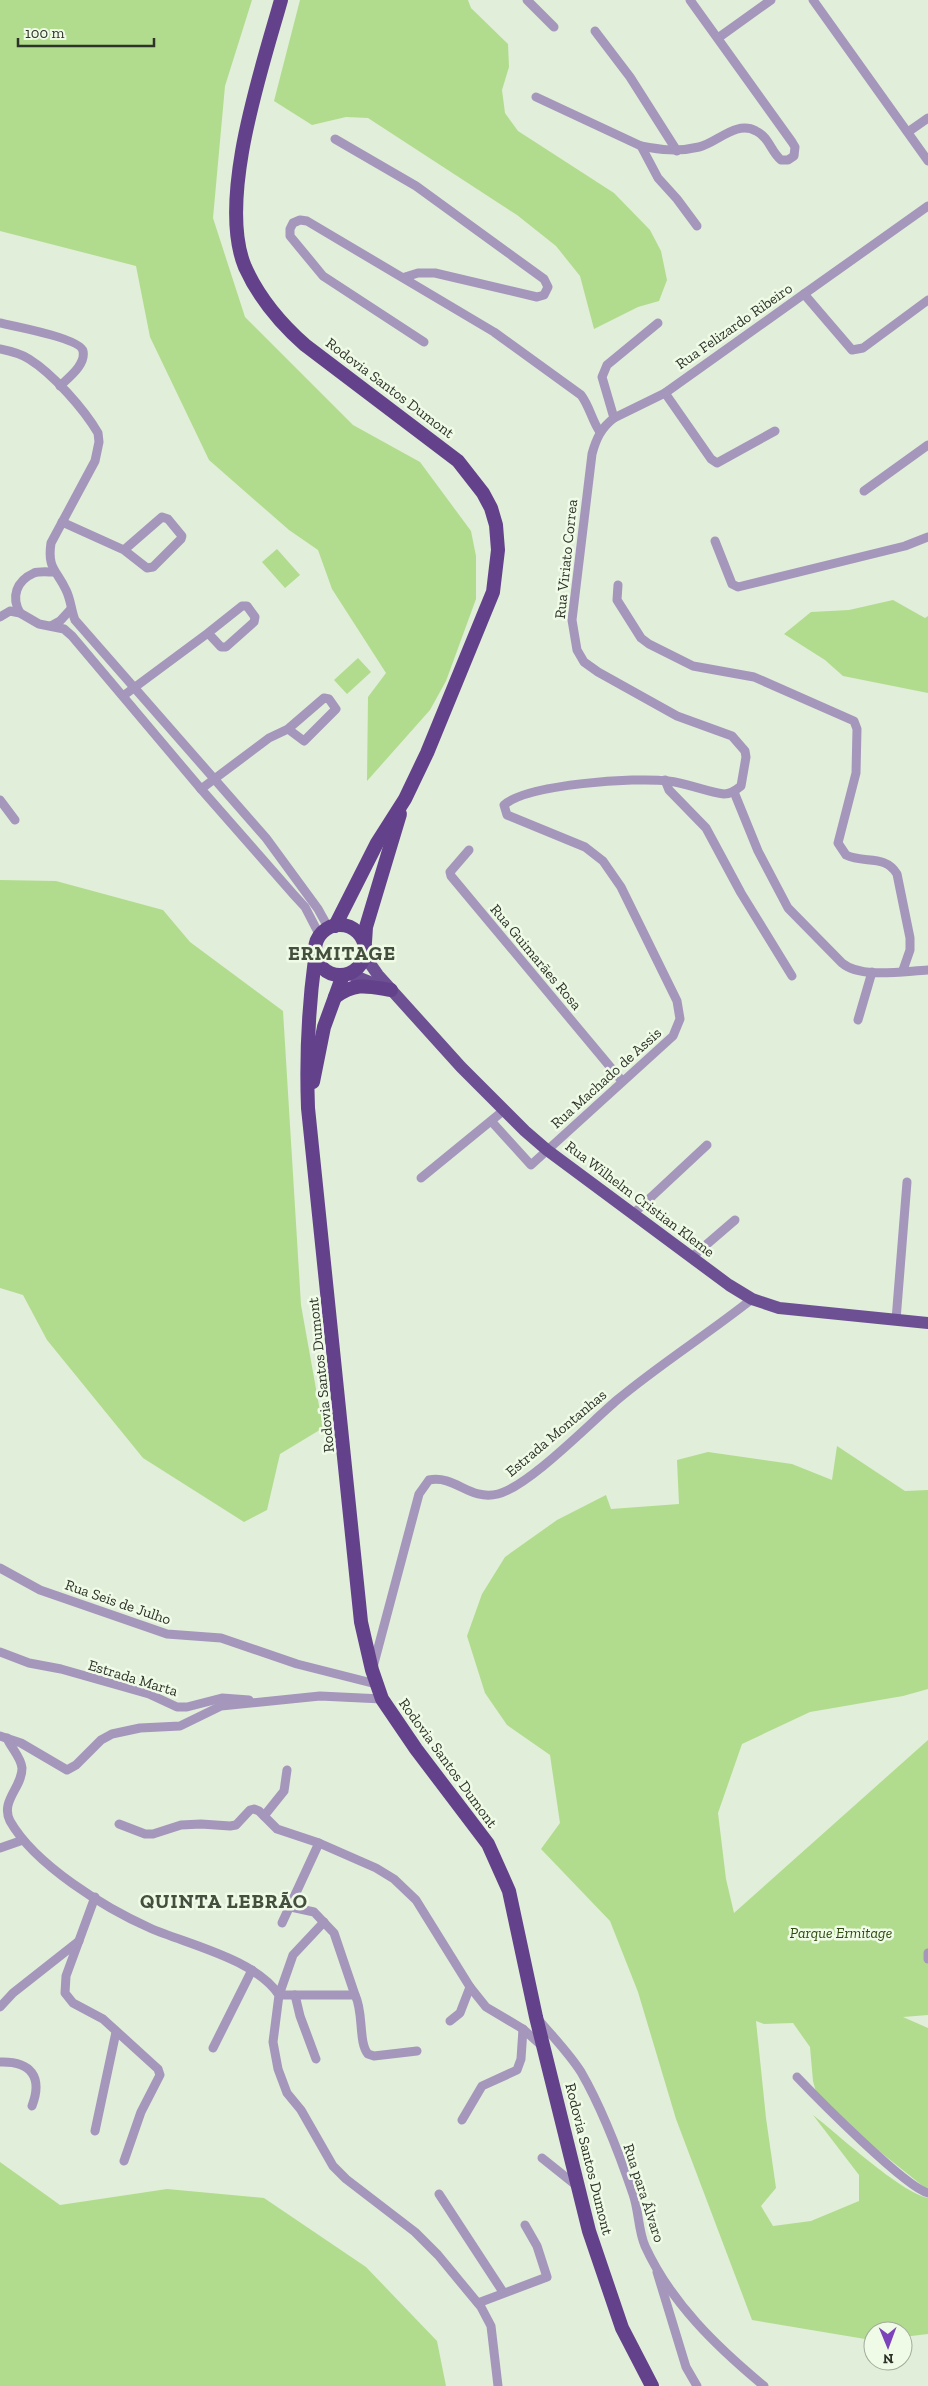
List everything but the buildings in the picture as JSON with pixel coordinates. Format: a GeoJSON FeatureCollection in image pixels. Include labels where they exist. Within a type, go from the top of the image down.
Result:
{"type":"FeatureCollection","features":[{"type":"Feature","properties":{"kind":"highway","name":"Rodovia Santos Dumont"},"geometry":{"type":"LineString","coordinates":[[282,0],[252,107],[238,177],[238,240],[245,266],[256,288],[288,330],[305,345],[458,460],[483,493],[491,508],[496,525],[498,550],[494,592],[427,753],[405,799]]}},
{"type":"Feature","properties":{"kind":"highway"},"geometry":{"type":"LineString","coordinates":[[308,1108],[307,1019],[315,958],[313,950],[405,799]]}},
{"type":"Feature","properties":{"kind":"highway"},"geometry":{"type":"LineString","coordinates":[[308,1108],[324,1027],[335,997],[347,974],[363,962],[366,928],[405,799]]}},
{"type":"Feature","properties":{"kind":"highway"},"geometry":{"type":"LineString","coordinates":[[327,929],[351,929],[365,942]]}},
{"type":"Feature","properties":{"kind":"highway"},"geometry":{"type":"LineString","coordinates":[[315,958],[322,967],[337,974],[347,974]]}},
{"type":"Feature","properties":{"kind":"highway"},"geometry":{"type":"LineString","coordinates":[[335,997],[353,987],[362,986],[391,990]]}},
{"type":"Feature","properties":{"kind":"highway","name":"Rodovia Santos Dumont"},"geometry":{"type":"LineString","coordinates":[[308,1108],[361,1622],[372,1670],[382,1700],[416,1749],[488,1844],[509,1891],[536,2017],[589,2231],[622,2328],[652,2386]]}},
{"type":"Feature","properties":{"kind":"main road","name":"Rua Wilhelm Cristian Kleme"},"geometry":{"type":"LineString","coordinates":[[365,942],[371,965],[391,990],[503,1111],[547,1150],[715,1276],[752,1299],[778,1308],[928,1323]]}},
{"type":"Feature","properties":{"kind":"main road"},"geometry":{"type":"LineString","coordinates":[[347,974],[391,990]]}},
{"type":"Feature","properties":{"kind":"street"},"geometry":{"type":"LineString","coordinates":[[527,0],[554,27]]}},
{"type":"Feature","properties":{"kind":"street"},"geometry":{"type":"LineString","coordinates":[[536,97],[641,146],[677,151],[700,147],[733,130],[745,128],[752,129],[764,136],[781,160],[788,160],[796,152],[792,142],[690,0]]}},
{"type":"Feature","properties":{"kind":"street"},"geometry":{"type":"LineString","coordinates":[[718,38],[771,0]]}},
{"type":"Feature","properties":{"kind":"street"},"geometry":{"type":"LineString","coordinates":[[813,0],[928,161]]}},
{"type":"Feature","properties":{"kind":"street"},"geometry":{"type":"LineString","coordinates":[[595,31],[630,77],[677,151]]}},
{"type":"Feature","properties":{"kind":"street"},"geometry":{"type":"LineString","coordinates":[[908,132],[928,118]]}},
{"type":"Feature","properties":{"kind":"street"},"geometry":{"type":"LineString","coordinates":[[335,139],[416,186],[544,278],[548,287],[544,295],[537,296],[435,274],[418,273],[405,277]]}},
{"type":"Feature","properties":{"kind":"street"},"geometry":{"type":"LineString","coordinates":[[641,146],[658,178],[677,199],[697,226]]}},
{"type":"Feature","properties":{"kind":"street"},"geometry":{"type":"LineString","coordinates":[[804,294],[928,206]]}},
{"type":"Feature","properties":{"kind":"street"},"geometry":{"type":"LineString","coordinates":[[424,342],[323,276],[291,238],[291,226],[296,221],[307,221],[405,277],[494,332],[581,395],[588,406],[594,424],[600,432]]}},
{"type":"Feature","properties":{"kind":"street","name":"Rua Felizardo Ribeiro"},"geometry":{"type":"LineString","coordinates":[[614,418],[665,393],[804,294],[852,350],[863,348],[928,300]]}},
{"type":"Feature","properties":{"kind":"street"},"geometry":{"type":"LineString","coordinates":[[0,323],[68,340],[82,347],[82,362],[60,386]]}},
{"type":"Feature","properties":{"kind":"street"},"geometry":{"type":"LineString","coordinates":[[614,418],[602,377],[603,371],[606,365],[658,323]]}},
{"type":"Feature","properties":{"kind":"street"},"geometry":{"type":"LineString","coordinates":[[0,348],[29,359],[60,386],[94,426],[99,442],[95,461],[50,543],[49,556],[54,572],[66,589],[75,620],[266,838],[318,909],[327,929]]}},
{"type":"Feature","properties":{"kind":"street"},"geometry":{"type":"LineString","coordinates":[[665,393],[714,461],[721,461],[774,431]]}},
{"type":"Feature","properties":{"kind":"street","name":"Rua Viriato Correa"},"geometry":{"type":"LineString","coordinates":[[614,418],[600,432],[592,454],[572,620],[577,650],[584,662],[677,716],[732,736],[745,751],[746,757],[741,786],[734,792]]}},
{"type":"Feature","properties":{"kind":"street"},"geometry":{"type":"LineString","coordinates":[[864,491],[928,445]]}},
{"type":"Feature","properties":{"kind":"street"},"geometry":{"type":"LineString","coordinates":[[62,522],[124,550],[144,568],[150,568],[182,536],[168,519],[162,517],[124,550]]}},
{"type":"Feature","properties":{"kind":"street"},"geometry":{"type":"LineString","coordinates":[[715,541],[732,584],[738,587],[905,546],[928,537]]}},
{"type":"Feature","properties":{"kind":"street"},"geometry":{"type":"LineString","coordinates":[[20,613],[14,603],[15,594],[21,583],[34,573],[54,572]]}},
{"type":"Feature","properties":{"kind":"street"},"geometry":{"type":"LineString","coordinates":[[618,585],[617,600],[641,638],[649,644],[693,666],[754,677],[854,722],[857,729],[856,773],[838,843],[846,854],[884,862],[892,867],[897,874],[910,938],[910,950],[904,970]]}},
{"type":"Feature","properties":{"kind":"street"},"geometry":{"type":"LineString","coordinates":[[123,696],[242,606],[247,606],[255,617],[254,622],[226,647],[221,647],[208,633]]}},
{"type":"Feature","properties":{"kind":"street"},"geometry":{"type":"LineString","coordinates":[[51,626],[60,621],[71,609]]}},
{"type":"Feature","properties":{"kind":"street"},"geometry":{"type":"LineString","coordinates":[[0,617],[10,611],[20,613],[31,620],[64,629],[72,636],[201,789],[304,907],[327,929]]}},
{"type":"Feature","properties":{"kind":"street"},"geometry":{"type":"LineString","coordinates":[[201,789],[269,738],[288,729],[324,698],[329,699],[336,709],[304,741],[288,729]]}},
{"type":"Feature","properties":{"kind":"street"},"geometry":{"type":"LineString","coordinates":[[666,780],[690,784],[726,794],[734,792],[758,851],[788,908],[850,969],[872,972],[928,970]]}},
{"type":"Feature","properties":{"kind":"street"},"geometry":{"type":"LineString","coordinates":[[666,780],[670,790],[706,828],[742,893],[792,976]]}},
{"type":"Feature","properties":{"kind":"street","name":"Rua Machado de Assis"},"geometry":{"type":"LineString","coordinates":[[492,1122],[529,1165],[674,1036],[680,1019],[677,1001],[621,887],[603,861],[586,847],[507,815],[504,805],[510,799],[538,791],[601,781],[666,780]]}},
{"type":"Feature","properties":{"kind":"street"},"geometry":{"type":"LineString","coordinates":[[0,800],[15,820]]}},
{"type":"Feature","properties":{"kind":"street","name":"Rua Guimarães Rosa"},"geometry":{"type":"LineString","coordinates":[[469,850],[450,872],[450,876],[622,1081]]}},
{"type":"Feature","properties":{"kind":"street"},"geometry":{"type":"LineString","coordinates":[[858,1020],[872,972]]}},
{"type":"Feature","properties":{"kind":"street"},"geometry":{"type":"LineString","coordinates":[[421,1178],[492,1122],[503,1111]]}},
{"type":"Feature","properties":{"kind":"street"},"geometry":{"type":"LineString","coordinates":[[633,1214],[707,1145]]}},
{"type":"Feature","properties":{"kind":"street"},"geometry":{"type":"LineString","coordinates":[[896,1320],[907,1182]]}},
{"type":"Feature","properties":{"kind":"street"},"geometry":{"type":"LineString","coordinates":[[692,1257],[735,1220]]}},
{"type":"Feature","properties":{"kind":"street","name":"Estrada Montanhas"},"geometry":{"type":"LineString","coordinates":[[372,1670],[419,1494],[429,1480],[447,1479],[463,1489],[487,1494],[497,1494],[508,1490],[531,1475],[618,1399],[688,1344],[752,1299]]}},
{"type":"Feature","properties":{"kind":"street","name":"Rua Seis de Julho"},"geometry":{"type":"LineString","coordinates":[[0,1568],[40,1590],[167,1634],[221,1638],[297,1664],[376,1684]]}},
{"type":"Feature","properties":{"kind":"street","name":"Estrada Marta"},"geometry":{"type":"LineString","coordinates":[[0,1652],[29,1663],[61,1669],[149,1694],[177,1707],[186,1707],[222,1698],[261,1702]]}},
{"type":"Feature","properties":{"kind":"street"},"geometry":{"type":"LineString","coordinates":[[4,1737],[22,1743],[67,1770],[76,1765],[101,1740],[112,1734],[140,1728],[180,1726],[221,1706],[320,1696],[382,1700]]}},
{"type":"Feature","properties":{"kind":"street"},"geometry":{"type":"LineString","coordinates":[[4,1737],[22,1766],[22,1772],[8,1801],[7,1814],[23,1840],[64,1877],[95,1897],[150,1928],[252,1970],[271,1983],[279,1995]]}},
{"type":"Feature","properties":{"kind":"street"},"geometry":{"type":"LineString","coordinates":[[264,1816],[284,1791],[287,1770]]}},
{"type":"Feature","properties":{"kind":"street"},"geometry":{"type":"LineString","coordinates":[[119,1824],[145,1834],[153,1834],[181,1825],[236,1825],[250,1810],[254,1809],[277,1829],[319,1843],[376,1868],[405,1888],[420,1907],[470,1987],[486,2007],[522,2030],[545,2049]]}},
{"type":"Feature","properties":{"kind":"street"},"geometry":{"type":"LineString","coordinates":[[0,1848],[23,1840]]}},
{"type":"Feature","properties":{"kind":"street"},"geometry":{"type":"LineString","coordinates":[[282,1923],[319,1843]]}},
{"type":"Feature","properties":{"kind":"street"},"geometry":{"type":"LineString","coordinates":[[95,1897],[66,1976],[65,1993],[73,2003],[103,2019],[158,2069],[160,2075],[141,2112],[124,2162]]}},
{"type":"Feature","properties":{"kind":"street"},"geometry":{"type":"LineString","coordinates":[[291,1907],[314,1912],[334,1933],[360,2007],[364,2045],[368,2054],[374,2056],[417,2051]]}},
{"type":"Feature","properties":{"kind":"street"},"geometry":{"type":"LineString","coordinates":[[324,1922],[293,1955],[279,1995],[273,2042],[278,2069],[287,2093],[301,2110],[322,2151],[346,2179],[415,2232],[438,2255],[478,2303],[491,2326],[498,2386]]}},
{"type":"Feature","properties":{"kind":"street"},"geometry":{"type":"LineString","coordinates":[[0,2007],[12,1993],[79,1941]]}},
{"type":"Feature","properties":{"kind":"street"},"geometry":{"type":"LineString","coordinates":[[928,1953],[928,1959]]}},
{"type":"Feature","properties":{"kind":"street"},"geometry":{"type":"LineString","coordinates":[[212,2048],[252,1970]]}},
{"type":"Feature","properties":{"kind":"street"},"geometry":{"type":"LineString","coordinates":[[450,2021],[460,2013],[470,1987]]}},
{"type":"Feature","properties":{"kind":"street"},"geometry":{"type":"LineString","coordinates":[[279,1995],[355,1995]]}},
{"type":"Feature","properties":{"kind":"street"},"geometry":{"type":"LineString","coordinates":[[295,1995],[300,2016],[316,2059]]}},
{"type":"Feature","properties":{"kind":"street","name":"Rua para Álvaro"},"geometry":{"type":"LineString","coordinates":[[536,2017],[580,2071],[605,2121],[634,2197],[645,2244],[654,2262],[685,2310],[727,2355],[764,2386]]}},
{"type":"Feature","properties":{"kind":"street"},"geometry":{"type":"LineString","coordinates":[[462,2120],[482,2086],[517,2070],[521,2060],[522,2030]]}},
{"type":"Feature","properties":{"kind":"street"},"geometry":{"type":"LineString","coordinates":[[95,2131],[116,2032]]}},
{"type":"Feature","properties":{"kind":"street"},"geometry":{"type":"LineString","coordinates":[[0,2062],[22,2064],[31,2072],[37,2085],[32,2106]]}},
{"type":"Feature","properties":{"kind":"street"},"geometry":{"type":"LineString","coordinates":[[797,2077],[884,2160],[919,2190],[928,2193]]}},
{"type":"Feature","properties":{"kind":"street"},"geometry":{"type":"LineString","coordinates":[[542,2158],[577,2186]]}},
{"type":"Feature","properties":{"kind":"street"},"geometry":{"type":"LineString","coordinates":[[439,2194],[503,2292]]}},
{"type":"Feature","properties":{"kind":"street"},"geometry":{"type":"LineString","coordinates":[[478,2303],[503,2292],[545,2278],[548,2275],[537,2246],[525,2225]]}},
{"type":"Feature","properties":{"kind":"street"},"geometry":{"type":"LineString","coordinates":[[654,2262],[686,2367],[698,2386]]}},
{"type":"Feature","properties":{"kind":"green space"},"geometry":{"type":"Polygon","coordinates":[[[0,0],[252,0],[225,86],[213,218],[245,317],[353,425],[420,462],[471,531],[476,556],[476,599],[446,681],[430,710],[367,781],[368,697],[386,673],[332,589],[318,550],[289,530],[209,460],[150,337],[136,266],[0,231],[0,0]]]}},
{"type":"Feature","properties":{"kind":"green space"},"geometry":{"type":"Polygon","coordinates":[[[300,0],[468,0],[471,8],[508,44],[509,67],[502,90],[505,113],[518,131],[614,193],[650,230],[661,251],[667,280],[659,301],[638,307],[594,329],[580,276],[556,246],[517,215],[368,118],[346,117],[312,125],[274,101],[300,0]]]}},
{"type":"Feature","properties":{"kind":"green space"},"geometry":{"type":"Polygon","coordinates":[[[277,549],[300,575],[285,588],[262,562],[277,549]]]}},
{"type":"Feature","properties":{"kind":"green space"},"geometry":{"type":"Polygon","coordinates":[[[893,600],[925,618],[928,616],[928,693],[843,676],[825,660],[784,634],[811,612],[849,610],[893,600]]]}},
{"type":"Feature","properties":{"kind":"green space"},"geometry":{"type":"Polygon","coordinates":[[[358,658],[371,672],[347,694],[334,680],[358,658]]]}},
{"type":"Feature","properties":{"kind":"green space"},"geometry":{"type":"Polygon","coordinates":[[[0,880],[56,881],[163,910],[190,942],[283,1011],[301,1305],[323,1428],[280,1454],[267,1510],[244,1522],[143,1458],[47,1340],[23,1295],[0,1288],[0,880]]]}},
{"type":"Feature","properties":{"kind":"green space","name":"Parque Ermitage"},"geometry":{"type":"Polygon","coordinates":[[[837,1446],[905,1491],[928,1490],[928,1689],[903,1696],[810,1712],[742,1744],[718,1813],[726,1879],[734,1913],[928,1740],[928,2015],[903,2017],[928,2028],[928,2188],[924,2187],[819,2103],[813,2081],[810,2047],[793,2023],[764,2024],[756,2021],[766,2118],[776,2188],[761,2206],[773,2226],[811,2221],[859,2201],[859,2175],[813,2115],[886,2174],[916,2194],[928,2198],[928,2334],[913,2336],[913,2321],[863,2321],[863,2339],[752,2320],[676,2119],[638,1992],[610,1921],[541,1849],[560,1823],[550,1755],[507,1725],[485,1693],[467,1636],[482,1594],[505,1557],[557,1520],[606,1495],[611,1509],[679,1504],[677,1460],[708,1452],[792,1464],[832,1480],[837,1446]]]}},
{"type":"Feature","properties":{"kind":"green space"},"geometry":{"type":"Polygon","coordinates":[[[0,2162],[60,2205],[167,2189],[264,2198],[366,2267],[437,2341],[446,2386],[0,2386],[0,2162]]]}},
{"type":"Feature","properties":{"kind":"district","name":"ERMITAGE"},"geometry":{"type":"Point","coordinates":[342,953]}},
{"type":"Feature","properties":{"kind":"district","name":"QUINTA LEBRÃO"},"geometry":{"type":"Point","coordinates":[224,1901]}}]}
